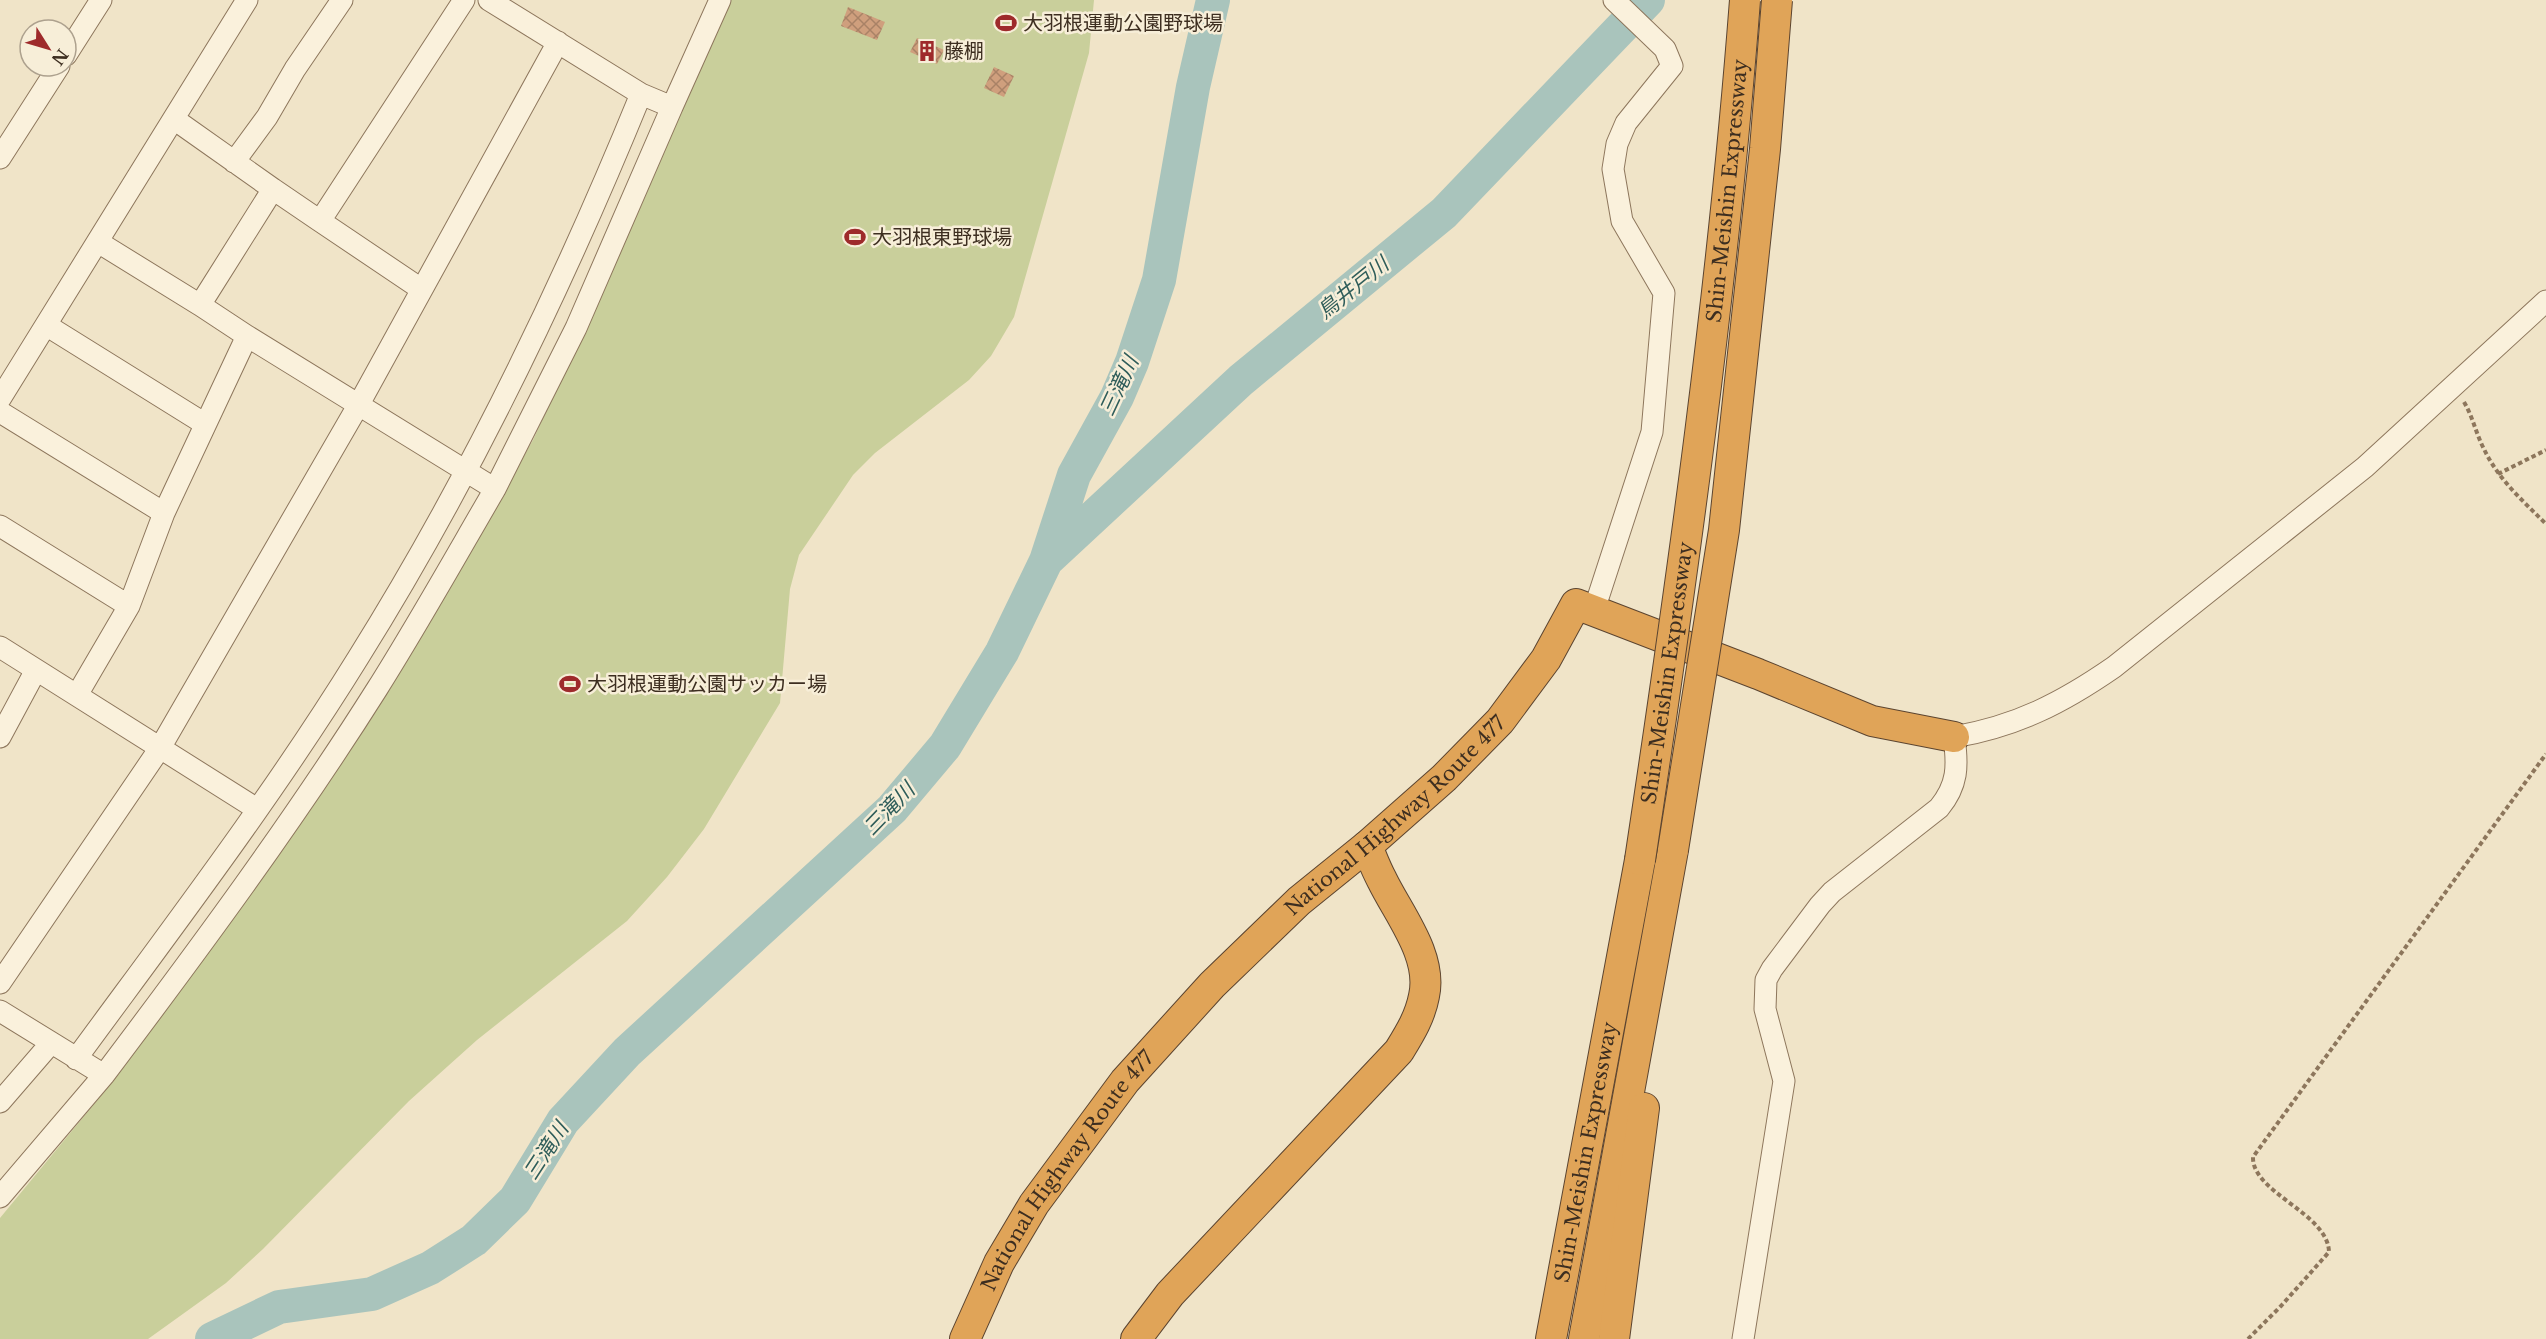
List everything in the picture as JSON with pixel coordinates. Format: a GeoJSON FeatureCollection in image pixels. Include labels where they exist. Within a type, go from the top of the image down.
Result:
{"type":"FeatureCollection","features":[{"type":"Feature","properties":{"kind":"highway","name":"Shin-Meishin Expressway"},"geometry":{"type":"LineString","coordinates":[[1549,1339],[1558,1302],[1640,860],[1684,570],[1732,164],[1745,0]]}},
{"type":"Feature","properties":{"kind":"highway","name":"Shin-Meishin Expressway"},"geometry":{"type":"LineString","coordinates":[[1584,1339],[1673,850],[1724,530],[1765,149],[1777,0]]}},
{"type":"Feature","properties":{"kind":"highway","name":"National Highway Route 477"},"geometry":{"type":"LineString","coordinates":[[965,1339],[999,1263],[1034,1204],[1125,1081],[1212,985],[1299,901],[1367,846],[1444,778],[1500,721],[1546,659],[1576,604],[1593,610]]}},
{"type":"Feature","properties":{"kind":"highway"},"geometry":{"type":"LineString","coordinates":[[1593,610],[1872,721],[1954,737]]}},
{"type":"Feature","properties":{"kind":"highway"},"geometry":{"type":"LineString","coordinates":[[1136,1339],[1170,1294],[1399,1051],[1417,1022],[1425,994],[1423,966],[1415,940],[1367,846]]}},
{"type":"Feature","properties":{"kind":"highway"},"geometry":{"type":"LineString","coordinates":[[1614,1339],[1640,1154],[1665,896]]}},
{"type":"Feature","properties":{"kind":"street"},"geometry":{"type":"LineString","coordinates":[[78,36],[101,0]]}},
{"type":"Feature","properties":{"kind":"street"},"geometry":{"type":"LineString","coordinates":[[0,399],[247,0]]}},
{"type":"Feature","properties":{"kind":"street"},"geometry":{"type":"LineString","coordinates":[[234,162],[267,117],[295,69],[342,0]]}},
{"type":"Feature","properties":{"kind":"street"},"geometry":{"type":"LineString","coordinates":[[320,221],[464,0]]}},
{"type":"Feature","properties":{"kind":"street"},"geometry":{"type":"LineString","coordinates":[[489,0],[641,94],[672,107]]}},
{"type":"Feature","properties":{"kind":"street"},"geometry":{"type":"LineString","coordinates":[[0,1197],[104,1075],[187,964],[318,778],[377,689],[495,489],[576,328],[720,0]]}},
{"type":"Feature","properties":{"kind":"street"},"geometry":{"type":"LineString","coordinates":[[1593,610],[1652,432],[1664,293],[1622,220],[1613,168],[1617,144],[1626,123],[1672,66],[1665,49],[1614,0]]}},
{"type":"Feature","properties":{"kind":"street"},"geometry":{"type":"LineString","coordinates":[[0,983],[160,748],[359,404],[558,42]]}},
{"type":"Feature","properties":{"kind":"street"},"geometry":{"type":"LineString","coordinates":[[0,158],[51,78]]}},
{"type":"Feature","properties":{"kind":"street"},"geometry":{"type":"LineString","coordinates":[[76,1059],[257,809],[357,661],[468,471],[553,301],[641,94]]}},
{"type":"Feature","properties":{"kind":"street"},"geometry":{"type":"LineString","coordinates":[[174,119],[421,289]]}},
{"type":"Feature","properties":{"kind":"street"},"geometry":{"type":"LineString","coordinates":[[200,305],[273,189]]}},
{"type":"Feature","properties":{"kind":"street"},"geometry":{"type":"LineString","coordinates":[[98,242],[495,489]]}},
{"type":"Feature","properties":{"kind":"street"},"geometry":{"type":"LineString","coordinates":[[1743,1339],[1784,1081],[1765,1009],[1766,980],[1820,905],[1832,892],[1939,808],[1955,782],[1957,764],[1954,737],[1987,731],[2036,714],[2075,694],[2114,667],[2365,467],[2546,301]]}},
{"type":"Feature","properties":{"kind":"street"},"geometry":{"type":"LineString","coordinates":[[46,325],[205,424]]}},
{"type":"Feature","properties":{"kind":"street"},"geometry":{"type":"LineString","coordinates":[[77,695],[129,606],[164,513],[248,336]]}},
{"type":"Feature","properties":{"kind":"street"},"geometry":{"type":"LineString","coordinates":[[0,412],[164,513]]}},
{"type":"Feature","properties":{"kind":"street"},"geometry":{"type":"LineString","coordinates":[[0,526],[129,606]]}},
{"type":"Feature","properties":{"kind":"street"},"geometry":{"type":"LineString","coordinates":[[0,647],[257,809]]}},
{"type":"Feature","properties":{"kind":"street"},"geometry":{"type":"LineString","coordinates":[[0,737],[36,670]]}},
{"type":"Feature","properties":{"kind":"street"},"geometry":{"type":"LineString","coordinates":[[0,1011],[104,1075]]}},
{"type":"Feature","properties":{"kind":"street"},"geometry":{"type":"LineString","coordinates":[[0,1102],[51,1043]]}},
{"type":"Feature","properties":{"kind":"path"},"geometry":{"type":"LineString","coordinates":[[2455,386],[2472,414],[2483,448],[2498,474],[2546,524]]}},
{"type":"Feature","properties":{"kind":"path"},"geometry":{"type":"LineString","coordinates":[[2498,474],[2546,450]]}},
{"type":"Feature","properties":{"kind":"path"},"geometry":{"type":"LineString","coordinates":[[2248,1339],[2329,1252],[2329,1242],[2325,1235],[2256,1173],[2253,1157],[2546,754]]}},
{"type":"Feature","properties":{"kind":"green space"},"geometry":{"type":"Polygon","coordinates":[[[729,0],[1094,0],[1089,53],[1014,317],[991,356],[969,380],[875,453],[853,475],[799,555],[790,589],[780,703],[704,829],[667,877],[627,921],[477,1040],[409,1101],[263,1249],[226,1283],[148,1339],[0,1339],[0,1218],[118,1075],[383,698],[533,440],[645,197],[729,0]]]}},
{"type":"Feature","properties":{"kind":"building"},"geometry":{"type":"Polygon","coordinates":[[[848,7],[885,22],[877,40],[841,26],[848,7]]]}},
{"type":"Feature","properties":{"kind":"building","name":"藤棚"},"geometry":{"type":"Polygon","coordinates":[[[917,38],[944,50],[937,64],[910,52],[917,38]]]}},
{"type":"Feature","properties":{"kind":"building"},"geometry":{"type":"Polygon","coordinates":[[[994,67],[1014,76],[1004,97],[984,88],[994,67]]]}},
{"type":"Feature","properties":{"kind":"waterway","name":"三滝川"},"geometry":{"type":"LineString","coordinates":[[212,1339],[279,1307],[372,1294],[430,1268],[474,1240],[515,1200],[563,1121],[627,1052],[892,809],[945,746],[1002,652],[1046,561],[1074,475],[1117,397],[1132,362],[1159,280],[1193,87],[1213,0]]}},
{"type":"Feature","properties":{"kind":"waterway","name":"鳥井戸川"},"geometry":{"type":"LineString","coordinates":[[1048,559],[1241,380],[1444,213],[1648,0]]}},
{"type":"Feature","properties":{"kind":"place","name":"大羽根運動公園野球場"},"geometry":{"type":"Point","coordinates":[1006,23]}},
{"type":"Feature","properties":{"kind":"place","name":"藤棚"},"geometry":{"type":"Point","coordinates":[927,51]}},
{"type":"Feature","properties":{"kind":"place","name":"大羽根東野球場"},"geometry":{"type":"Point","coordinates":[855,237]}},
{"type":"Feature","properties":{"kind":"place","name":"大羽根運動公園サッカー場"},"geometry":{"type":"Point","coordinates":[570,684]}}]}
